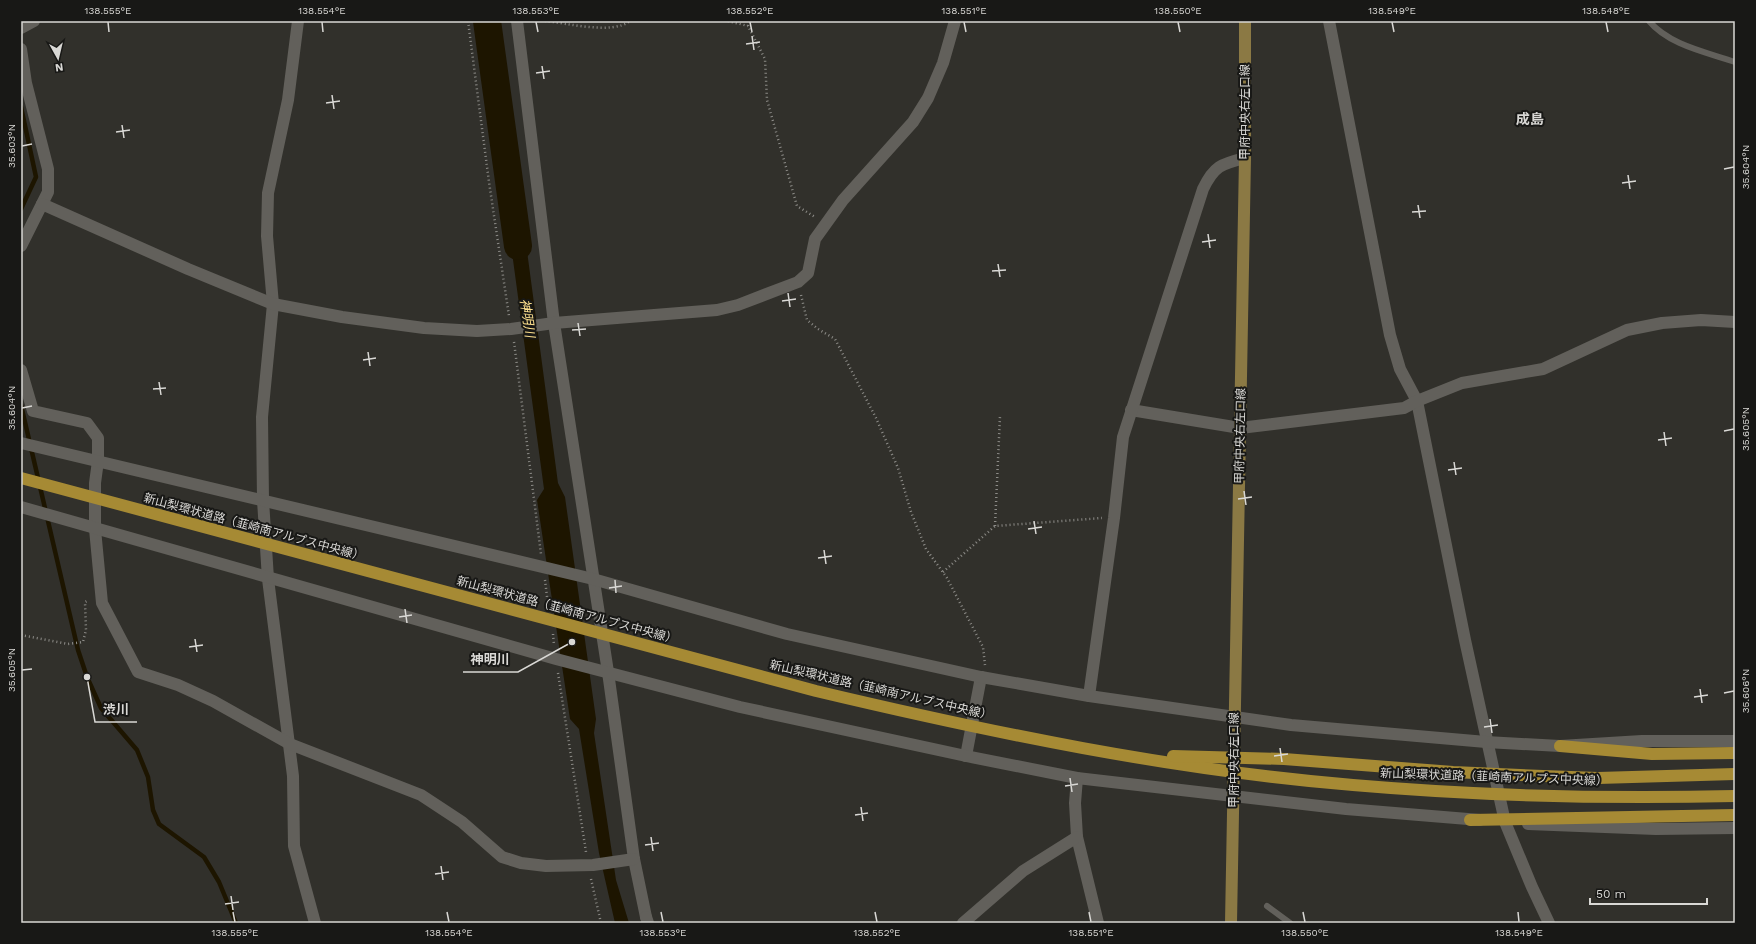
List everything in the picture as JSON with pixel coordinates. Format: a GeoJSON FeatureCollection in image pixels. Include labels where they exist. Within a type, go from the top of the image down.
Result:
{"type":"FeatureCollection","features":[{"type":"Feature","properties":{"kind":"highway","name":"新山梨環状道路（韮崎南アルプス中央線）"},"geometry":{"type":"LineString","coordinates":[[21,478],[816,692],[912,714],[1110,752],[1220,770],[1352,785],[1434,791],[1670,797],[1735,796]]}},
{"type":"Feature","properties":{"kind":"highway"},"geometry":{"type":"LineString","coordinates":[[1560,746],[1652,754],[1735,753]]}},
{"type":"Feature","properties":{"kind":"highway","name":"新山梨環状道路（韮崎南アルプス中央線）"},"geometry":{"type":"LineString","coordinates":[[1110,752],[1284,759],[1446,771],[1598,778],[1735,774]]}},
{"type":"Feature","properties":{"kind":"highway"},"geometry":{"type":"LineString","coordinates":[[1470,820],[1505,821],[1735,815]]}},
{"type":"Feature","properties":{"kind":"main road","name":"甲府中央右左口線"},"geometry":{"type":"LineString","coordinates":[[1231,923],[1245,158],[1245,21]]}},
{"type":"Feature","properties":{"kind":"street"},"geometry":{"type":"LineString","coordinates":[[21,28],[34,21]]}},
{"type":"Feature","properties":{"kind":"street"},"geometry":{"type":"LineString","coordinates":[[298,21],[288,100],[268,193],[267,236],[273,304],[262,417],[263,500],[268,578],[293,776],[294,846],[315,923]]}},
{"type":"Feature","properties":{"kind":"street"},"geometry":{"type":"LineString","coordinates":[[517,21],[551,323],[608,672],[630,860],[647,920]]}},
{"type":"Feature","properties":{"kind":"street"},"geometry":{"type":"LineString","coordinates":[[42,204],[188,269],[273,304],[342,316],[424,328],[477,331],[551,323],[717,310],[738,305],[798,282],[808,273],[815,239],[843,200],[913,122],[928,98],[943,63],[955,21]]}},
{"type":"Feature","properties":{"kind":"street"},"geometry":{"type":"LineString","coordinates":[[1329,21],[1390,335],[1400,369],[1417,401],[1486,742],[1505,821],[1532,887],[1549,923]]}},
{"type":"Feature","properties":{"kind":"street"},"geometry":{"type":"LineString","coordinates":[[21,48],[24,84],[48,169],[48,192],[21,246]]}},
{"type":"Feature","properties":{"kind":"street"},"geometry":{"type":"LineString","coordinates":[[1089,696],[1114,518],[1123,437],[1203,190],[1210,175],[1224,164],[1245,158]]}},
{"type":"Feature","properties":{"kind":"street"},"geometry":{"type":"LineString","coordinates":[[1132,410],[1240,428],[1404,408],[1417,401],[1462,384],[1543,369],[1627,330],[1662,323],[1701,320],[1735,322]]}},
{"type":"Feature","properties":{"kind":"street"},"geometry":{"type":"LineString","coordinates":[[21,370],[33,411],[87,423],[98,438],[98,461],[95,483],[95,529],[102,603],[138,672],[178,685],[213,701],[290,744],[421,795],[462,822],[502,857],[521,863],[546,866],[590,865],[630,860]]}},
{"type":"Feature","properties":{"kind":"street"},"geometry":{"type":"LineString","coordinates":[[21,443],[592,578],[786,634],[980,677],[1089,696],[1234,716],[1291,726],[1486,742],[1560,746],[1642,741],[1735,741]]}},
{"type":"Feature","properties":{"kind":"street"},"geometry":{"type":"LineString","coordinates":[[21,508],[561,660],[740,707],[966,756],[1076,778],[1346,809],[1470,820]]}},
{"type":"Feature","properties":{"kind":"street"},"geometry":{"type":"LineString","coordinates":[[966,756],[980,677]]}},
{"type":"Feature","properties":{"kind":"street"},"geometry":{"type":"LineString","coordinates":[[1076,778],[1075,803],[1078,837],[1098,923]]}},
{"type":"Feature","properties":{"kind":"street"},"geometry":{"type":"LineString","coordinates":[[1505,821],[1656,829],[1735,828]]}},
{"type":"Feature","properties":{"kind":"street"},"geometry":{"type":"LineString","coordinates":[[963,923],[1023,870],[1078,837]]}},
{"type":"Feature","properties":{"kind":"lane"},"geometry":{"type":"LineString","coordinates":[[1648,21],[1656,30],[1686,45],[1735,62]]}},
{"type":"Feature","properties":{"kind":"lane"},"geometry":{"type":"LineString","coordinates":[[1268,906],[1290,923]]}},
{"type":"Feature","properties":{"kind":"path"},"geometry":{"type":"LineString","coordinates":[[468,21],[489,182],[513,328],[546,568],[550,613]]}},
{"type":"Feature","properties":{"kind":"path"},"geometry":{"type":"LineString","coordinates":[[545,21],[607,28],[624,26],[630,21]]}},
{"type":"Feature","properties":{"kind":"path"},"geometry":{"type":"LineString","coordinates":[[728,21],[748,26]]}},
{"type":"Feature","properties":{"kind":"path"},"geometry":{"type":"LineString","coordinates":[[749,21],[748,26],[765,59],[766,100],[797,206],[826,223]]}},
{"type":"Feature","properties":{"kind":"path"},"geometry":{"type":"LineString","coordinates":[[798,282],[807,320],[835,339],[898,468],[910,512],[926,549],[943,572],[984,647],[985,663],[980,677]]}},
{"type":"Feature","properties":{"kind":"path"},"geometry":{"type":"LineString","coordinates":[[995,526],[1000,416]]}},
{"type":"Feature","properties":{"kind":"path"},"geometry":{"type":"LineString","coordinates":[[943,572],[995,526],[1114,518]]}},
{"type":"Feature","properties":{"kind":"path"},"geometry":{"type":"LineString","coordinates":[[21,635],[68,644],[83,642],[86,630],[85,602],[101,596]]}},
{"type":"Feature","properties":{"kind":"path"},"geometry":{"type":"LineString","coordinates":[[552,628],[561,660],[590,865],[601,923]]}},
{"type":"Feature","properties":{"kind":"water"},"geometry":{"type":"Polygon","coordinates":[[[521,206],[558,483],[565,497],[596,719],[594,733],[616,880],[629,923],[615,923],[599,853],[579,729],[570,719],[537,500],[544,489],[506,208],[521,206]]]}},
{"type":"Feature","properties":{"kind":"waterway","name":"神明川"},"geometry":{"type":"LineString","coordinates":[[487,21],[518,246]]}},
{"type":"Feature","properties":{"kind":"waterway"},"geometry":{"type":"LineString","coordinates":[[21,107],[36,177],[21,209]]}},
{"type":"Feature","properties":{"kind":"waterway"},"geometry":{"type":"LineString","coordinates":[[21,405],[78,650],[87,677],[101,708],[137,750],[148,777],[153,810],[159,824],[204,857],[219,882],[236,923]]}},
{"type":"Feature","properties":{"kind":"place","name":"神明川"},"geometry":{"type":"Point","coordinates":[572,642]}},
{"type":"Feature","properties":{"kind":"place","name":"渋川"},"geometry":{"type":"Point","coordinates":[87,677]}},
{"type":"Feature","properties":{"kind":"district","name":"成島"},"geometry":{"type":"Point","coordinates":[1530,119]}}]}
